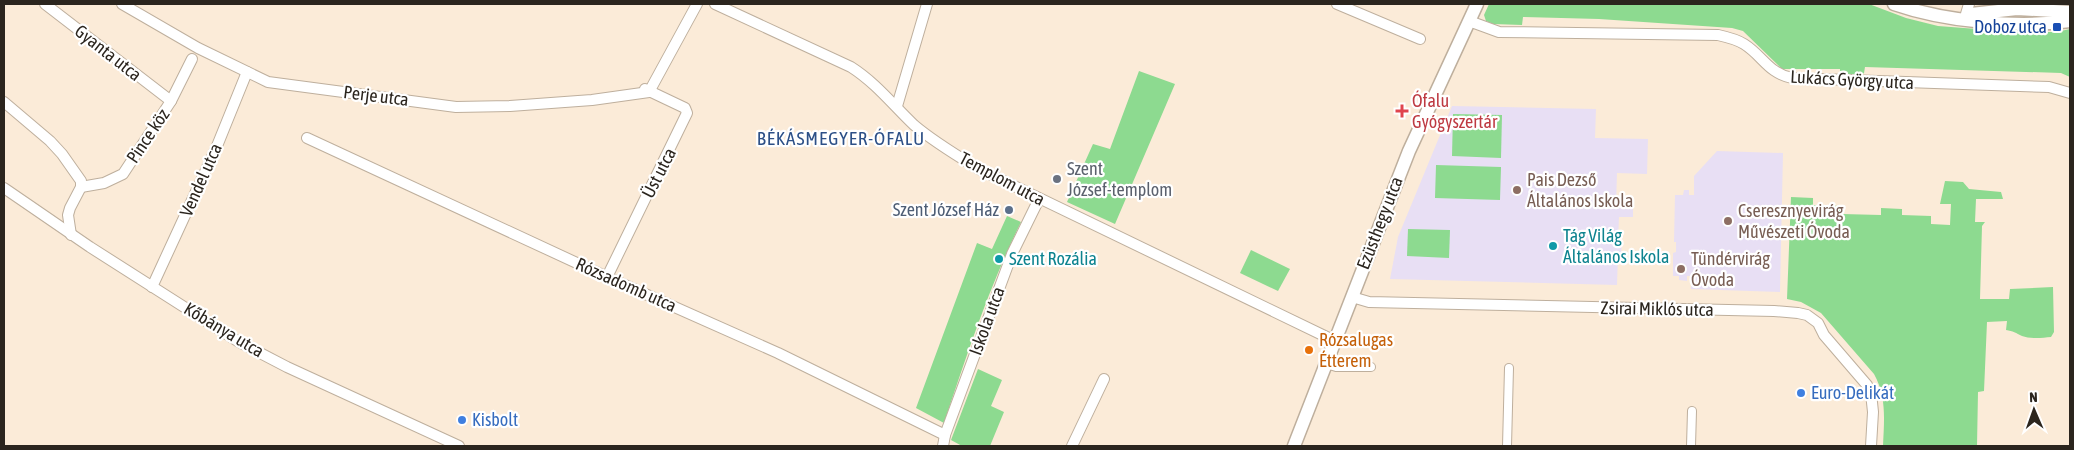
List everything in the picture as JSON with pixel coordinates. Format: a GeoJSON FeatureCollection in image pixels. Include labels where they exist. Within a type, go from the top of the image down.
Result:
{"type":"FeatureCollection","features":[{"type":"Feature","properties":{"kind":"street","name":"Gyanta utca"},"geometry":{"type":"LineString","coordinates":[[45,4],[171,101]]}},
{"type":"Feature","properties":{"kind":"street","name":"Perje utca"},"geometry":{"type":"LineString","coordinates":[[122,4],[175,35],[268,82],[456,107],[510,106],[574,101],[647,90]]}},
{"type":"Feature","properties":{"kind":"street"},"geometry":{"type":"LineString","coordinates":[[647,90],[697,4]]}},
{"type":"Feature","properties":{"kind":"street","name":"Templom utca"},"geometry":{"type":"LineString","coordinates":[[715,4],[851,67],[869,79],[914,124],[945,148],[979,168],[1039,199],[1335,341]]}},
{"type":"Feature","properties":{"kind":"street"},"geometry":{"type":"LineString","coordinates":[[896,106],[927,4]]}},
{"type":"Feature","properties":{"kind":"street"},"geometry":{"type":"LineString","coordinates":[[1337,4],[1420,39]]}},
{"type":"Feature","properties":{"kind":"street","name":"Ezüsthegy utca"},"geometry":{"type":"LineString","coordinates":[[1294,446],[1408,151],[1477,4]]}},
{"type":"Feature","properties":{"kind":"street"},"geometry":{"type":"LineString","coordinates":[[1894,4],[1943,17],[2014,24],[2051,24],[2070,21]]}},
{"type":"Feature","properties":{"kind":"street"},"geometry":{"type":"LineString","coordinates":[[1943,17],[1967,9],[2070,12]]}},
{"type":"Feature","properties":{"kind":"street","name":"Lukács György utca"},"geometry":{"type":"LineString","coordinates":[[1468,21],[1499,32],[1718,35],[1746,45],[1779,75],[1792,78],[2049,87],[2070,93]]}},
{"type":"Feature","properties":{"kind":"street","name":"Pince köz"},"geometry":{"type":"LineString","coordinates":[[81,187],[104,182],[123,174],[171,101],[192,59]]}},
{"type":"Feature","properties":{"kind":"street","name":"Vendel utca"},"geometry":{"type":"LineString","coordinates":[[152,287],[217,146],[247,72]]}},
{"type":"Feature","properties":{"kind":"street","name":"Üst utca"},"geometry":{"type":"LineString","coordinates":[[606,276],[687,113],[685,108],[647,90]]}},
{"type":"Feature","properties":{"kind":"street"},"geometry":{"type":"LineString","coordinates":[[4,102],[56,146],[79,177],[81,187],[68,215],[71,235]]}},
{"type":"Feature","properties":{"kind":"street","name":"Rózsadomb utca"},"geometry":{"type":"LineString","coordinates":[[307,138],[778,353],[944,443]]}},
{"type":"Feature","properties":{"kind":"street","name":"Kőbánya utca"},"geometry":{"type":"LineString","coordinates":[[4,188],[71,235],[239,342],[287,367],[459,446]]}},
{"type":"Feature","properties":{"kind":"street","name":"Iskola utca"},"geometry":{"type":"LineString","coordinates":[[944,443],[1012,254],[1039,199]]}},
{"type":"Feature","properties":{"kind":"street","name":"Zsirai Miklós utca"},"geometry":{"type":"LineString","coordinates":[[1352,297],[1369,302],[1774,311],[1803,314],[1818,323],[1824,335],[1857,372],[1870,390],[1873,412],[1871,446]]}},
{"type":"Feature","properties":{"kind":"street"},"geometry":{"type":"LineString","coordinates":[[1326,364],[1336,367],[1371,367]]}},
{"type":"Feature","properties":{"kind":"street"},"geometry":{"type":"LineString","coordinates":[[1507,446],[1509,368]]}},
{"type":"Feature","properties":{"kind":"street"},"geometry":{"type":"LineString","coordinates":[[1072,446],[1104,379]]}},
{"type":"Feature","properties":{"kind":"street"},"geometry":{"type":"LineString","coordinates":[[1691,446],[1692,412]]}},
{"type":"Feature","properties":{"kind":"shaded area","name":"Pais Dezső Általános Iskola"},"geometry":{"type":"Polygon","coordinates":[[[1452,106],[1596,109],[1595,138],[1648,139],[1647,174],[1617,173],[1616,206],[1633,207],[1633,217],[1619,217],[1618,242],[1622,242],[1621,254],[1618,254],[1617,285],[1390,279],[1398,237],[1452,106]]]}},
{"type":"Feature","properties":{"kind":"shaded area","name":"Cseresznyevirág Művészeti Óvoda"},"geometry":{"type":"Polygon","coordinates":[[[1717,151],[1783,153],[1780,292],[1691,289],[1691,276],[1687,276],[1687,281],[1679,280],[1679,276],[1673,276],[1673,253],[1676,252],[1676,242],[1674,242],[1675,195],[1683,195],[1684,190],[1689,190],[1689,195],[1694,195],[1694,176],[1717,151]]]}},
{"type":"Feature","properties":{"kind":"green space"},"geometry":{"type":"Polygon","coordinates":[[[1489,4],[1869,4],[1906,18],[1938,26],[2016,32],[2056,32],[2070,29],[2070,77],[2061,73],[1865,67],[1864,73],[1860,76],[1840,75],[1840,69],[1782,69],[1743,31],[1732,28],[1599,19],[1523,17],[1522,25],[1493,24],[1486,21],[1484,15],[1489,4]]]}},
{"type":"Feature","properties":{"kind":"green space"},"geometry":{"type":"Polygon","coordinates":[[[1139,71],[1175,84],[1115,224],[1067,202],[1093,144],[1110,149],[1139,71]]]}},
{"type":"Feature","properties":{"kind":"green space"},"geometry":{"type":"Polygon","coordinates":[[[1453,114],[1502,115],[1501,158],[1452,156],[1453,114]]]}},
{"type":"Feature","properties":{"kind":"green space"},"geometry":{"type":"Polygon","coordinates":[[[1436,165],[1501,167],[1500,200],[1435,198],[1436,165]]]}},
{"type":"Feature","properties":{"kind":"green space"},"geometry":{"type":"Polygon","coordinates":[[[1945,181],[1963,182],[1969,189],[2001,192],[2003,199],[1976,199],[1975,222],[1985,222],[1982,226],[1980,299],[2009,299],[2010,289],[2053,287],[2054,332],[2051,337],[2029,338],[2006,330],[2007,321],[1987,322],[1984,391],[1978,392],[1977,446],[1883,446],[1883,400],[1874,374],[1821,313],[1801,302],[1787,299],[1791,197],[1813,198],[1813,205],[1842,206],[1842,214],[1881,215],[1881,208],[1902,209],[1902,215],[1931,216],[1931,224],[1950,225],[1951,204],[1940,204],[1945,181]]]}},
{"type":"Feature","properties":{"kind":"green space"},"geometry":{"type":"Polygon","coordinates":[[[1007,216],[1021,222],[989,296],[944,423],[916,408],[977,243],[992,249],[1007,216]]]}},
{"type":"Feature","properties":{"kind":"green space"},"geometry":{"type":"Polygon","coordinates":[[[1408,229],[1450,230],[1449,258],[1407,256],[1408,229]]]}},
{"type":"Feature","properties":{"kind":"green space"},"geometry":{"type":"Polygon","coordinates":[[[1251,250],[1290,269],[1278,291],[1240,273],[1251,250]]]}},
{"type":"Feature","properties":{"kind":"green space"},"geometry":{"type":"Polygon","coordinates":[[[978,369],[1002,380],[991,406],[1004,412],[990,446],[962,446],[951,440],[978,369]]]}},
{"type":"Feature","properties":{"kind":"place","name":"Doboz utca"},"geometry":{"type":"Point","coordinates":[2057,27]}},
{"type":"Feature","properties":{"kind":"place","name":"Ófalu Gyógyszertár"},"geometry":{"type":"Point","coordinates":[1402,111]}},
{"type":"Feature","properties":{"kind":"place","name":"Szent József-templom"},"geometry":{"type":"Point","coordinates":[1057,179]}},
{"type":"Feature","properties":{"kind":"place","name":"Pais Dezső Általános Iskola"},"geometry":{"type":"Point","coordinates":[1517,190]}},
{"type":"Feature","properties":{"kind":"place","name":"Szent József Ház"},"geometry":{"type":"Point","coordinates":[1009,210]}},
{"type":"Feature","properties":{"kind":"place","name":"Cseresznyevirág Művészeti Óvoda"},"geometry":{"type":"Point","coordinates":[1728,221]}},
{"type":"Feature","properties":{"kind":"place","name":"Tág Világ Általános Iskola"},"geometry":{"type":"Point","coordinates":[1553,246]}},
{"type":"Feature","properties":{"kind":"place","name":"Szent Rozália"},"geometry":{"type":"Point","coordinates":[999,259]}},
{"type":"Feature","properties":{"kind":"place","name":"Tündérvirág Óvoda"},"geometry":{"type":"Point","coordinates":[1681,269]}},
{"type":"Feature","properties":{"kind":"place","name":"Rózsalugas Étterem"},"geometry":{"type":"Point","coordinates":[1309,350]}},
{"type":"Feature","properties":{"kind":"place","name":"Euro-Delikát"},"geometry":{"type":"Point","coordinates":[1801,393]}},
{"type":"Feature","properties":{"kind":"place","name":"Kisbolt"},"geometry":{"type":"Point","coordinates":[462,420]}},
{"type":"Feature","properties":{"kind":"district","name":"BÉKÁSMEGYER-ÓFALU"},"geometry":{"type":"Point","coordinates":[841,138]}}]}
